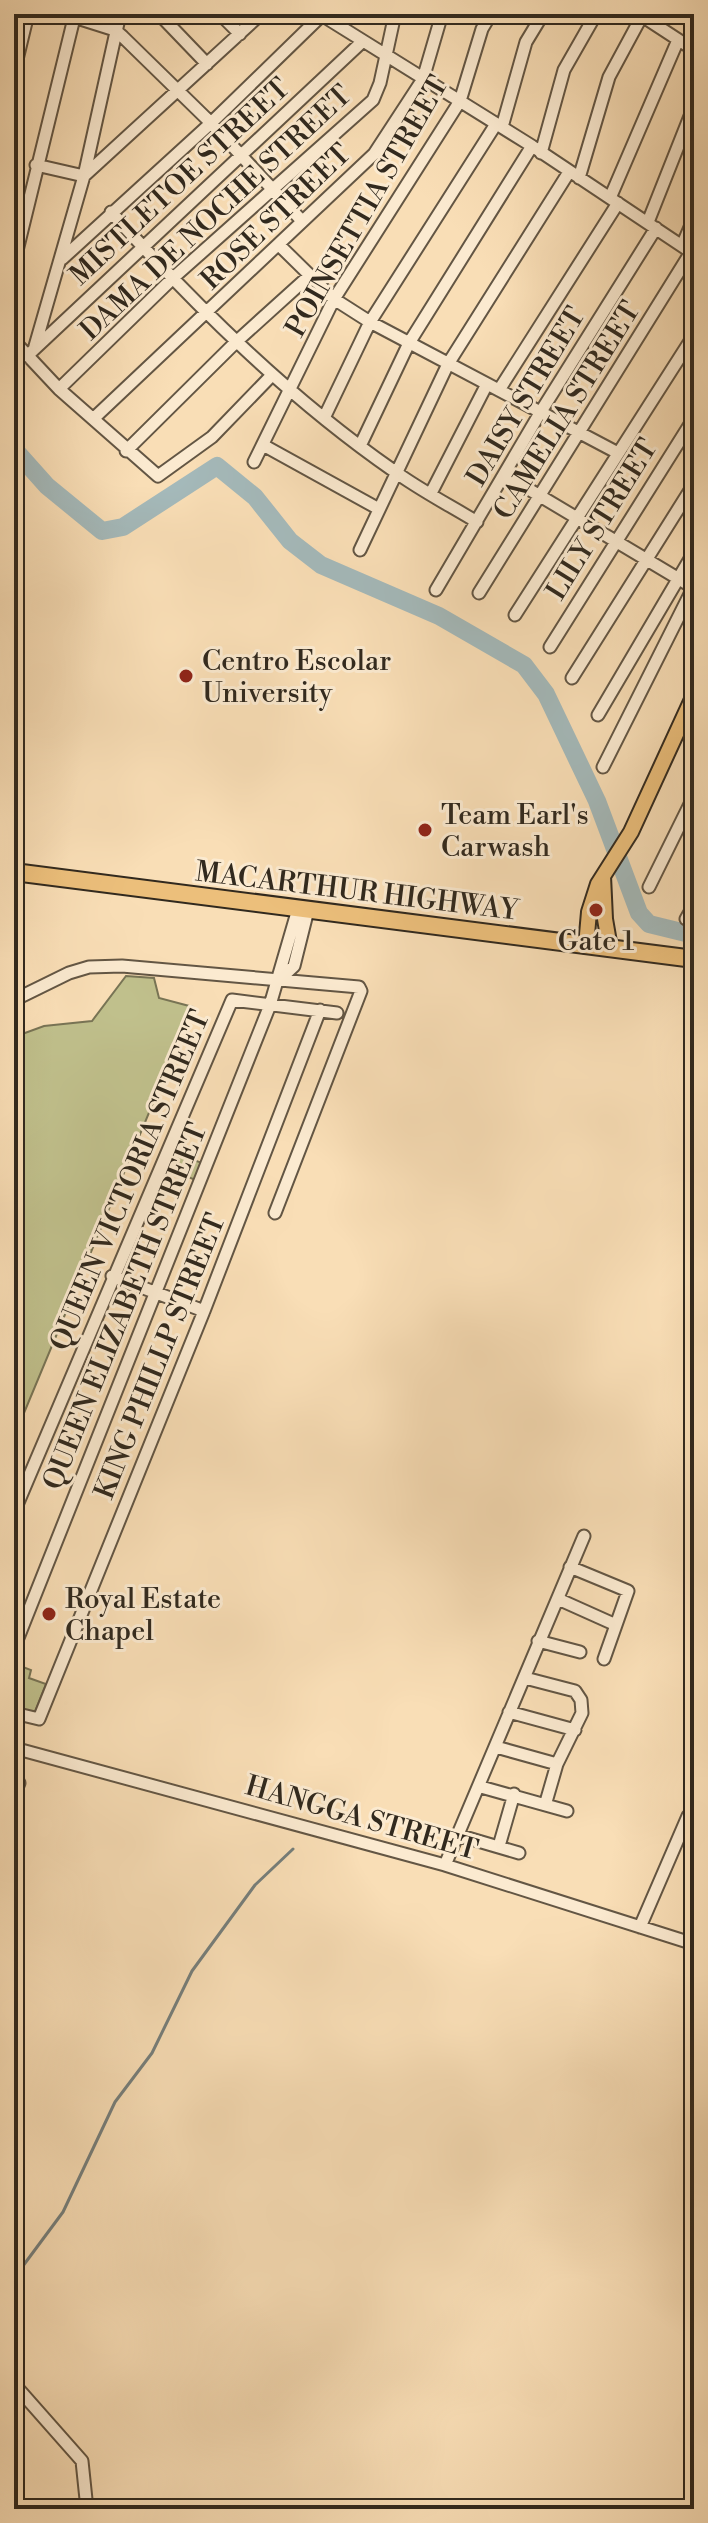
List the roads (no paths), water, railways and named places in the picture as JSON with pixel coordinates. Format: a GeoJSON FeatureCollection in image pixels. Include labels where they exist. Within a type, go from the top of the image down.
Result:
{"type":"FeatureCollection","features":[{"type":"Feature","properties":{"kind":"highway","name":"MACARTHUR HIGHWAY"},"geometry":{"type":"LineString","coordinates":[[14,872],[694,959]]}},
{"type":"Feature","properties":{"kind":"main road"},"geometry":{"type":"LineString","coordinates":[[586,946],[591,906],[605,872],[621,848],[694,695]]}},
{"type":"Feature","properties":{"kind":"main road"},"geometry":{"type":"LineString","coordinates":[[605,872],[605,919],[610,948]]}},
{"type":"Feature","properties":{"kind":"street"},"geometry":{"type":"LineString","coordinates":[[15,67],[28,14]]}},
{"type":"Feature","properties":{"kind":"street"},"geometry":{"type":"LineString","coordinates":[[31,352],[62,259],[84,176],[120,14]]}},
{"type":"Feature","properties":{"kind":"street"},"geometry":{"type":"LineString","coordinates":[[159,14],[207,64]]}},
{"type":"Feature","properties":{"kind":"street"},"geometry":{"type":"LineString","coordinates":[[220,14],[240,34]]}},
{"type":"Feature","properties":{"kind":"street"},"geometry":{"type":"LineString","coordinates":[[84,176],[180,92],[261,14]]}},
{"type":"Feature","properties":{"kind":"street","name":"DAMA DE NOCHE STREET"},"geometry":{"type":"LineString","coordinates":[[59,389],[173,278],[373,100],[380,83],[395,14]]}},
{"type":"Feature","properties":{"kind":"street","name":"ROSE STREET"},"geometry":{"type":"LineString","coordinates":[[93,419],[374,154],[423,79],[442,14]]}},
{"type":"Feature","properties":{"kind":"street","name":"POINSETTIA STREET"},"geometry":{"type":"LineString","coordinates":[[254,462],[334,299],[460,101],[482,29],[491,14]]}},
{"type":"Feature","properties":{"kind":"street"},"geometry":{"type":"LineString","coordinates":[[324,418],[370,322],[499,126],[526,42],[543,14]]}},
{"type":"Feature","properties":{"kind":"street"},"geometry":{"type":"LineString","coordinates":[[360,446],[409,343],[536,150],[564,70],[596,14]]}},
{"type":"Feature","properties":{"kind":"street"},"geometry":{"type":"LineString","coordinates":[[14,263],[75,15],[115,30],[211,123],[302,221]]}},
{"type":"Feature","properties":{"kind":"street"},"geometry":{"type":"LineString","coordinates":[[62,259],[211,123],[321,15],[499,126],[689,251]]}},
{"type":"Feature","properties":{"kind":"street"},"geometry":{"type":"LineString","coordinates":[[360,550],[448,364],[574,175],[609,77],[643,15],[694,50]]}},
{"type":"Feature","properties":{"kind":"street"},"geometry":{"type":"LineString","coordinates":[[499,390],[614,201],[678,40]]}},
{"type":"Feature","properties":{"kind":"street","name":"MISTLETOE STREET"},"geometry":{"type":"LineString","coordinates":[[31,352],[363,41]]}},
{"type":"Feature","properties":{"kind":"street","name":"DAISY STREET"},"geometry":{"type":"LineString","coordinates":[[436,590],[652,225],[694,106]]}},
{"type":"Feature","properties":{"kind":"street"},"geometry":{"type":"LineString","coordinates":[[36,165],[84,176]]}},
{"type":"Feature","properties":{"kind":"street"},"geometry":{"type":"LineString","coordinates":[[111,212],[236,342],[272,375],[396,473],[477,522]]}},
{"type":"Feature","properties":{"kind":"street","name":"CAMELIA STREET"},"geometry":{"type":"LineString","coordinates":[[479,593],[541,498],[689,251],[694,218]]}},
{"type":"Feature","properties":{"kind":"street"},"geometry":{"type":"LineString","coordinates":[[279,245],[334,299],[370,322],[579,436],[618,453]]}},
{"type":"Feature","properties":{"kind":"street"},"geometry":{"type":"LineString","coordinates":[[126,451],[236,342],[309,276]]}},
{"type":"Feature","properties":{"kind":"street"},"geometry":{"type":"LineString","coordinates":[[515,615],[694,335]]}},
{"type":"Feature","properties":{"kind":"street"},"geometry":{"type":"LineString","coordinates":[[14,341],[31,352],[59,389],[126,451],[150,472],[163,474],[212,437],[272,375]]}},
{"type":"Feature","properties":{"kind":"street"},"geometry":{"type":"LineString","coordinates":[[431,493],[487,384]]}},
{"type":"Feature","properties":{"kind":"street","name":"LILY STREET"},"geometry":{"type":"LineString","coordinates":[[550,647],[694,418]]}},
{"type":"Feature","properties":{"kind":"street"},"geometry":{"type":"LineString","coordinates":[[263,445],[379,509]]}},
{"type":"Feature","properties":{"kind":"street"},"geometry":{"type":"LineString","coordinates":[[505,475],[694,588],[603,767]]}},
{"type":"Feature","properties":{"kind":"street"},"geometry":{"type":"LineString","coordinates":[[572,678],[694,484]]}},
{"type":"Feature","properties":{"kind":"street"},"geometry":{"type":"LineString","coordinates":[[598,715],[694,552]]}},
{"type":"Feature","properties":{"kind":"street"},"geometry":{"type":"LineString","coordinates":[[649,887],[694,796]]}},
{"type":"Feature","properties":{"kind":"street"},"geometry":{"type":"LineString","coordinates":[[686,919],[694,905]]}},
{"type":"Feature","properties":{"kind":"street","name":"QUEEN ELIZABETH STREET"},"geometry":{"type":"LineString","coordinates":[[14,1648],[278,982],[294,966],[295,943],[303,910]]}},
{"type":"Feature","properties":{"kind":"street"},"geometry":{"type":"LineString","coordinates":[[14,1000],[89,967],[122,966],[359,987],[361,991],[275,1213]]}},
{"type":"Feature","properties":{"kind":"street","name":"QUEEN VICTORIA STREET"},"geometry":{"type":"LineString","coordinates":[[14,1512],[232,1000],[270,1005]]}},
{"type":"Feature","properties":{"kind":"street"},"geometry":{"type":"LineString","coordinates":[[270,1005],[337,1013]]}},
{"type":"Feature","properties":{"kind":"street","name":"KING PHILLP STREET"},"geometry":{"type":"LineString","coordinates":[[14,1713],[39,1719],[204,1311],[320,1010]]}},
{"type":"Feature","properties":{"kind":"street"},"geometry":{"type":"LineString","coordinates":[[112,1276],[204,1311]]}},
{"type":"Feature","properties":{"kind":"street"},"geometry":{"type":"LineString","coordinates":[[445,1865],[461,1836],[538,1641],[584,1536]]}},
{"type":"Feature","properties":{"kind":"street"},"geometry":{"type":"LineString","coordinates":[[570,1567],[628,1591],[604,1659]]}},
{"type":"Feature","properties":{"kind":"street"},"geometry":{"type":"LineString","coordinates":[[558,1599],[616,1625]]}},
{"type":"Feature","properties":{"kind":"street"},"geometry":{"type":"LineString","coordinates":[[538,1641],[580,1652]]}},
{"type":"Feature","properties":{"kind":"street"},"geometry":{"type":"LineString","coordinates":[[525,1678],[579,1694],[582,1713],[557,1764],[546,1802]]}},
{"type":"Feature","properties":{"kind":"street"},"geometry":{"type":"LineString","coordinates":[[509,1712],[575,1730]]}},
{"type":"Feature","properties":{"kind":"street"},"geometry":{"type":"LineString","coordinates":[[496,1747],[557,1764]]}},
{"type":"Feature","properties":{"kind":"street","name":"HANGGA STREET"},"geometry":{"type":"LineString","coordinates":[[14,1748],[445,1865],[694,1944]]}},
{"type":"Feature","properties":{"kind":"street"},"geometry":{"type":"LineString","coordinates":[[14,1782],[19,1783],[14,1795]]}},
{"type":"Feature","properties":{"kind":"street"},"geometry":{"type":"LineString","coordinates":[[481,1787],[546,1802],[567,1811]]}},
{"type":"Feature","properties":{"kind":"street"},"geometry":{"type":"LineString","coordinates":[[499,1846],[514,1794]]}},
{"type":"Feature","properties":{"kind":"street"},"geometry":{"type":"LineString","coordinates":[[640,1927],[688,1816],[694,1810]]}},
{"type":"Feature","properties":{"kind":"street"},"geometry":{"type":"LineString","coordinates":[[461,1836],[519,1853]]}},
{"type":"Feature","properties":{"kind":"street"},"geometry":{"type":"LineString","coordinates":[[14,2384],[82,2461],[87,2509]]}},
{"type":"Feature","properties":{"kind":"waterway"},"geometry":{"type":"LineString","coordinates":[[14,449],[47,486],[102,531],[123,527],[217,466],[255,497],[290,541],[321,565],[439,616],[524,665],[546,694],[597,801],[639,913],[649,924],[694,935]]}},
{"type":"Feature","properties":{"kind":"waterway"},"geometry":{"type":"LineString","coordinates":[[14,2278],[63,2212],[115,2102],[152,2053],[192,1971],[255,1885],[293,1849]]}},
{"type":"Feature","properties":{"kind":"waterway"},"geometry":{"type":"LineString","coordinates":[[14,2492],[14,2508]]}},
{"type":"Feature","properties":{"kind":"place","name":"Centro Escolar University"},"geometry":{"type":"Point","coordinates":[186,676]}},
{"type":"Feature","properties":{"kind":"place","name":"Team Earl's Carwash"},"geometry":{"type":"Point","coordinates":[425,830]}},
{"type":"Feature","properties":{"kind":"place","name":"Gate 1"},"geometry":{"type":"Point","coordinates":[596,910]}},
{"type":"Feature","properties":{"kind":"place","name":"Royal Estate Chapel"},"geometry":{"type":"Point","coordinates":[49,1614]}}]}
